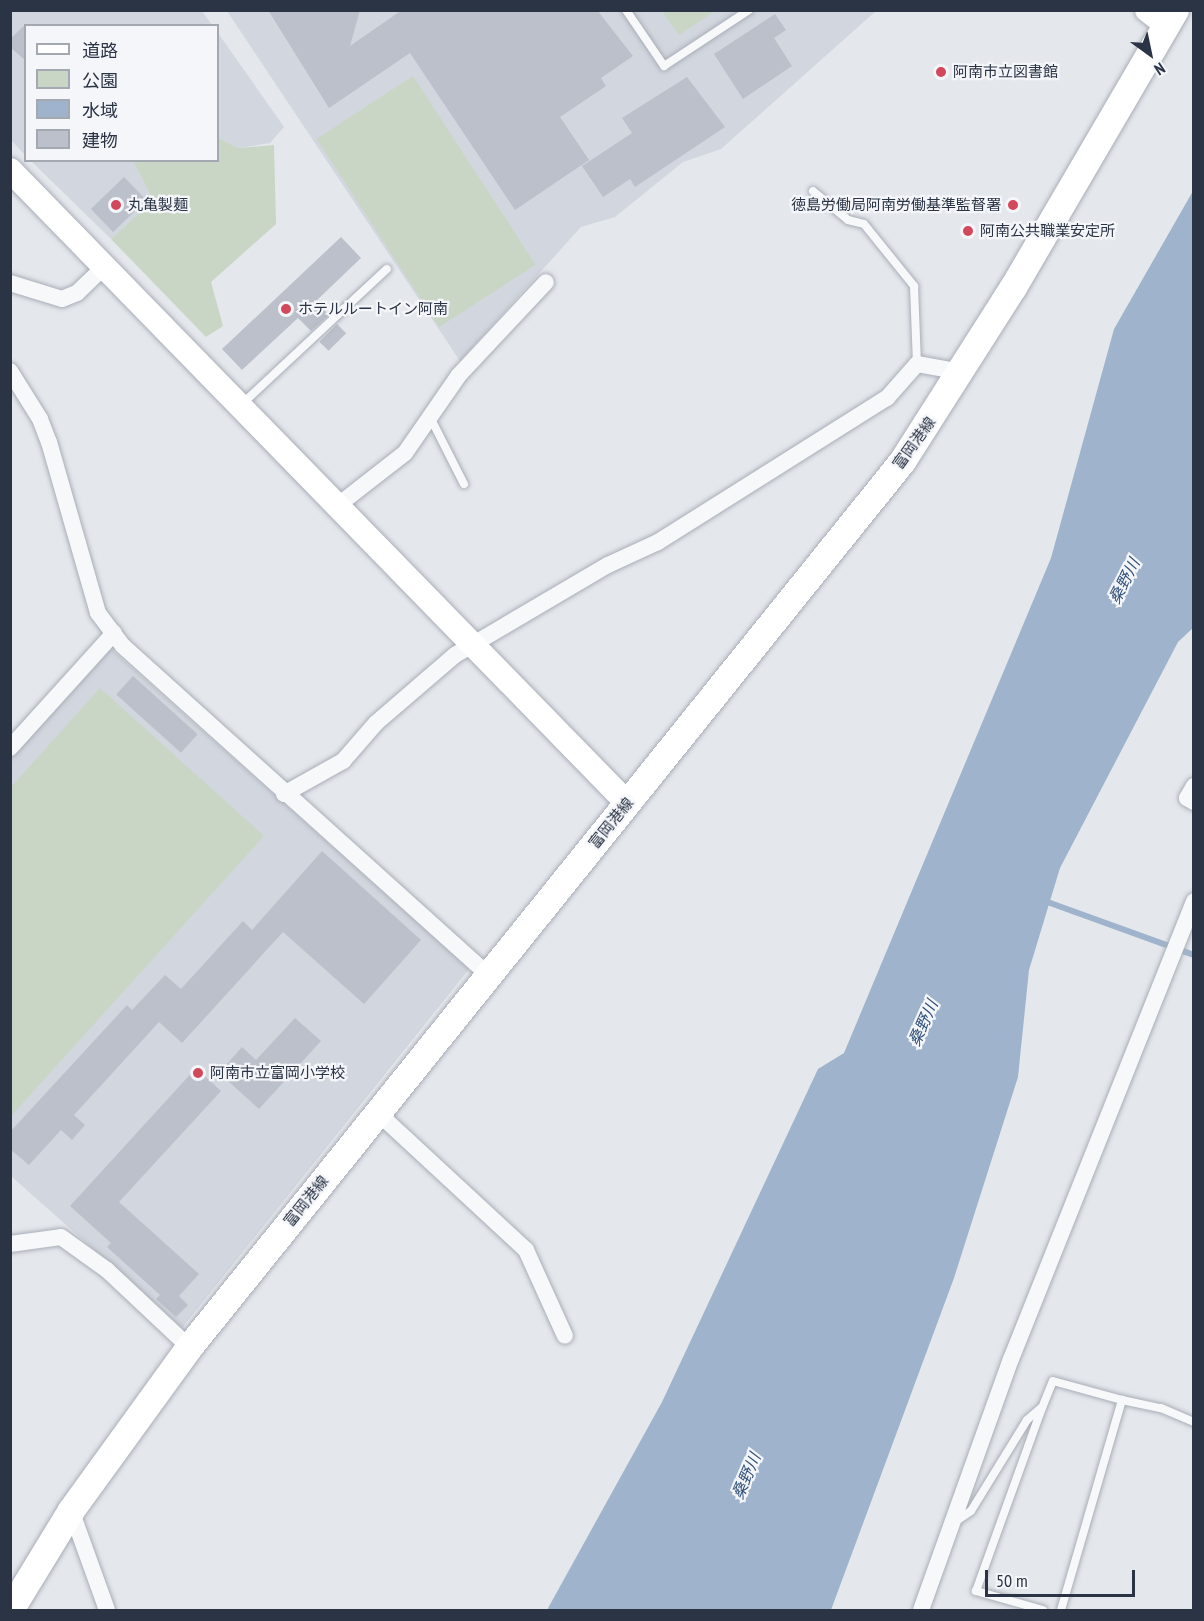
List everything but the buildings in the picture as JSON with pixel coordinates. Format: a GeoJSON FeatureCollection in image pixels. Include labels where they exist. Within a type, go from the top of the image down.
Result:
{"type":"FeatureCollection","features":[{"type":"Feature","properties":{"kind":"main road","name":"富岡港線"},"geometry":{"type":"LineString","coordinates":[[11,1610],[70,1510],[189,1347],[902,461],[962,372],[1163,15]]}},
{"type":"Feature","properties":{"kind":"street"},"geometry":{"type":"LineString","coordinates":[[10,170],[627,803]]}},
{"type":"Feature","properties":{"kind":"street"},"geometry":{"type":"LineString","coordinates":[[10,283],[62,298],[77,293],[104,267]]}},
{"type":"Feature","properties":{"kind":"street"},"geometry":{"type":"LineString","coordinates":[[337,506],[405,453],[431,419],[459,375],[546,282]]}},
{"type":"Feature","properties":{"kind":"street"},"geometry":{"type":"LineString","coordinates":[[284,794],[343,760],[376,723],[455,655],[608,565],[658,542],[887,398],[916,364],[962,372]]}},
{"type":"Feature","properties":{"kind":"street"},"geometry":{"type":"LineString","coordinates":[[10,371],[40,418],[86,580],[98,613],[114,633],[284,794],[487,974]]}},
{"type":"Feature","properties":{"kind":"street"},"geometry":{"type":"LineString","coordinates":[[10,748],[114,633]]}},
{"type":"Feature","properties":{"kind":"street"},"geometry":{"type":"LineString","coordinates":[[1194,786],[1187,798],[1194,802]]}},
{"type":"Feature","properties":{"kind":"street"},"geometry":{"type":"LineString","coordinates":[[921,1611],[956,1522],[1011,1359],[1194,901]]}},
{"type":"Feature","properties":{"kind":"street"},"geometry":{"type":"LineString","coordinates":[[376,1112],[526,1250],[565,1336]]}},
{"type":"Feature","properties":{"kind":"street"},"geometry":{"type":"LineString","coordinates":[[10,1244],[61,1237],[106,1270],[189,1347]]}},
{"type":"Feature","properties":{"kind":"street"},"geometry":{"type":"LineString","coordinates":[[70,1510],[107,1611]]}},
{"type":"Feature","properties":{"kind":"lane"},"geometry":{"type":"LineString","coordinates":[[626,10],[664,66],[748,10]]}},
{"type":"Feature","properties":{"kind":"lane"},"geometry":{"type":"LineString","coordinates":[[813,191],[848,220],[864,224],[914,286],[916,364]]}},
{"type":"Feature","properties":{"kind":"lane"},"geometry":{"type":"LineString","coordinates":[[239,406],[387,269]]}},
{"type":"Feature","properties":{"kind":"lane"},"geometry":{"type":"LineString","coordinates":[[431,419],[464,484]]}},
{"type":"Feature","properties":{"kind":"lane"},"geometry":{"type":"LineString","coordinates":[[1043,1611],[976,1591],[1053,1382],[1161,1408],[1194,1422]]}},
{"type":"Feature","properties":{"kind":"lane"},"geometry":{"type":"LineString","coordinates":[[1061,1611],[1122,1400]]}},
{"type":"Feature","properties":{"kind":"lane"},"geometry":{"type":"LineString","coordinates":[[956,1522],[971,1511],[1027,1420],[1042,1408]]}},
{"type":"Feature","properties":{"kind":"shaded area"},"geometry":{"type":"Polygon","coordinates":[[[10,11],[202,11],[211,24],[24,24],[24,154],[11,140],[10,11]]]}},
{"type":"Feature","properties":{"kind":"shaded area"},"geometry":{"type":"Polygon","coordinates":[[[227,11],[876,11],[721,149],[683,162],[615,217],[581,227],[460,361],[227,11]]]}},
{"type":"Feature","properties":{"kind":"shaded area"},"geometry":{"type":"Polygon","coordinates":[[[219,34],[284,127],[270,143],[238,148],[219,138],[219,34]]]}},
{"type":"Feature","properties":{"kind":"shaded area"},"geometry":{"type":"Polygon","coordinates":[[[32,162],[134,162],[153,200],[111,239],[32,162]]]}},
{"type":"Feature","properties":{"kind":"shaded area","name":"阿南市立富岡小学校"},"geometry":{"type":"Polygon","coordinates":[[[111,649],[469,969],[182,1328],[11,1176],[10,760],[111,649]]]}},
{"type":"Feature","properties":{"kind":"green space"},"geometry":{"type":"Polygon","coordinates":[[[662,11],[715,11],[679,35],[662,11]]]}},
{"type":"Feature","properties":{"kind":"green space"},"geometry":{"type":"Polygon","coordinates":[[[413,76],[536,265],[439,327],[317,139],[413,76]]]}},
{"type":"Feature","properties":{"kind":"green space"},"geometry":{"type":"Polygon","coordinates":[[[219,138],[238,148],[274,145],[276,224],[211,282],[223,326],[206,337],[111,239],[153,200],[134,162],[219,162],[219,138]]]}},
{"type":"Feature","properties":{"kind":"green space"},"geometry":{"type":"Polygon","coordinates":[[[100,688],[264,836],[11,1116],[11,787],[100,688]]]}},
{"type":"Feature","properties":{"kind":"water","name":"桑野川"},"geometry":{"type":"Polygon","coordinates":[[[1193,191],[1193,628],[1178,642],[1060,868],[1029,970],[1018,1077],[954,1278],[831,1610],[547,1610],[662,1402],[818,1069],[844,1053],[1051,558],[1114,329],[1193,191]]]}},
{"type":"Feature","properties":{"kind":"waterway"},"geometry":{"type":"LineString","coordinates":[[1042,900],[1194,955]]}},
{"type":"Feature","properties":{"kind":"place","name":"阿南市立図書館"},"geometry":{"type":"Point","coordinates":[941,72]}},
{"type":"Feature","properties":{"kind":"place","name":"丸亀製麺"},"geometry":{"type":"Point","coordinates":[116,205]}},
{"type":"Feature","properties":{"kind":"place","name":"徳島労働局阿南労働基準監督署"},"geometry":{"type":"Point","coordinates":[1013,205]}},
{"type":"Feature","properties":{"kind":"place","name":"阿南公共職業安定所"},"geometry":{"type":"Point","coordinates":[968,231]}},
{"type":"Feature","properties":{"kind":"place","name":"ホテルルートイン阿南"},"geometry":{"type":"Point","coordinates":[286,309]}},
{"type":"Feature","properties":{"kind":"place","name":"阿南市立富岡小学校"},"geometry":{"type":"Point","coordinates":[198,1073]}}]}
